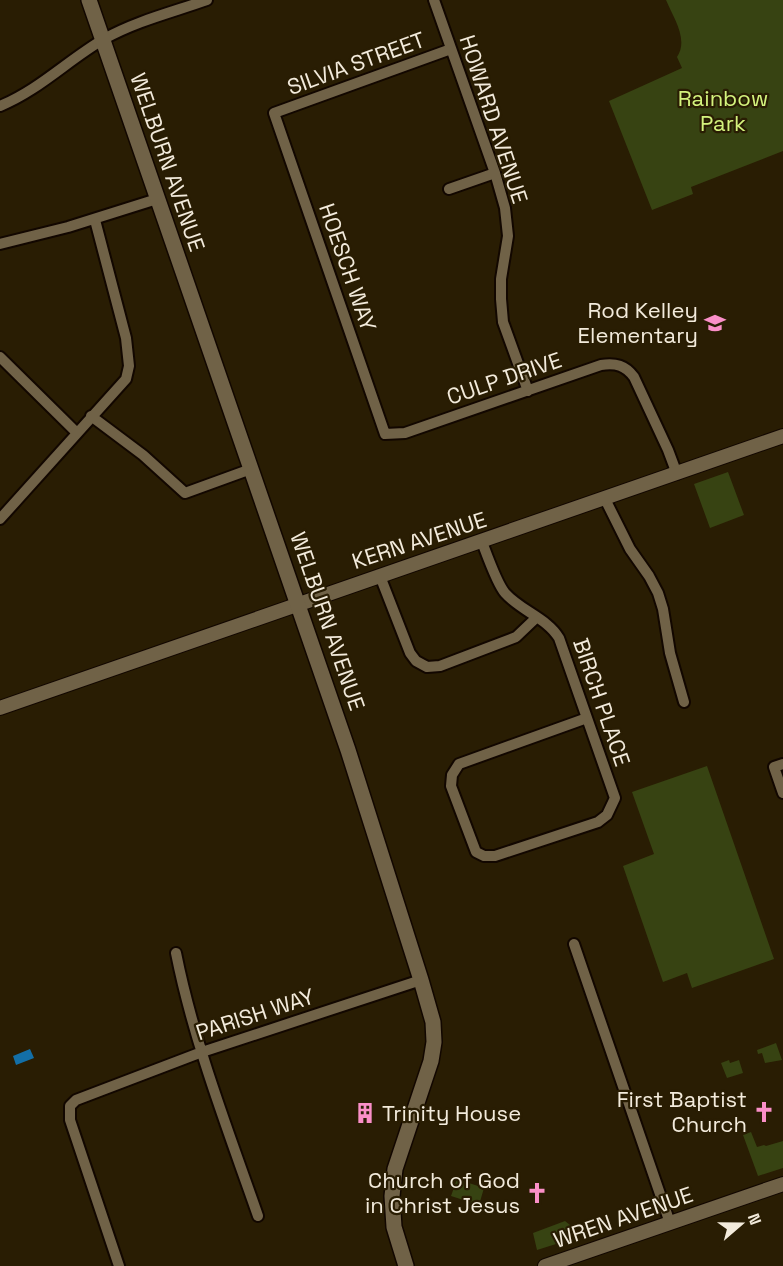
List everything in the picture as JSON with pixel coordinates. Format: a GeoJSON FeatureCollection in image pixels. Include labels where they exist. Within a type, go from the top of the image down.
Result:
{"type":"FeatureCollection","features":[{"type":"Feature","properties":{"kind":"main road","name":"WELBURN AVENUE"},"geometry":{"type":"LineString","coordinates":[[89,0],[348,750],[433,1022],[434,1042],[431,1062],[395,1169],[392,1196],[394,1227],[406,1266]]}},
{"type":"Feature","properties":{"kind":"street"},"geometry":{"type":"LineString","coordinates":[[0,106],[31,91],[68,63],[122,30],[207,0]]}},
{"type":"Feature","properties":{"kind":"street","name":"HOWARD AVENUE"},"geometry":{"type":"LineString","coordinates":[[434,0],[495,173],[505,208],[508,236],[501,279],[503,322],[528,391]]}},
{"type":"Feature","properties":{"kind":"street","name":"SILVIA STREET"},"geometry":{"type":"LineString","coordinates":[[274,113],[451,49]]}},
{"type":"Feature","properties":{"kind":"street","name":"HOESCH WAY"},"geometry":{"type":"LineString","coordinates":[[274,113],[384,434]]}},
{"type":"Feature","properties":{"kind":"street"},"geometry":{"type":"LineString","coordinates":[[449,189],[495,173]]}},
{"type":"Feature","properties":{"kind":"street"},"geometry":{"type":"LineString","coordinates":[[0,244],[95,220],[157,199]]}},
{"type":"Feature","properties":{"kind":"street"},"geometry":{"type":"LineString","coordinates":[[0,519],[126,379],[129,366],[126,338],[95,220]]}},
{"type":"Feature","properties":{"kind":"street"},"geometry":{"type":"LineString","coordinates":[[0,357],[76,432]]}},
{"type":"Feature","properties":{"kind":"street","name":"CULP DRIVE"},"geometry":{"type":"LineString","coordinates":[[384,434],[405,433],[612,363],[628,369],[634,377],[677,474]]}},
{"type":"Feature","properties":{"kind":"street"},"geometry":{"type":"LineString","coordinates":[[91,416],[143,455],[185,493],[251,469]]}},
{"type":"Feature","properties":{"kind":"street","name":"KERN AVENUE"},"geometry":{"type":"LineString","coordinates":[[0,708],[783,436]]}},
{"type":"Feature","properties":{"kind":"street"},"geometry":{"type":"LineString","coordinates":[[605,499],[630,549],[658,593],[670,653],[684,702]]}},
{"type":"Feature","properties":{"kind":"street","name":"BIRCH PLACE"},"geometry":{"type":"LineString","coordinates":[[482,542],[505,593],[537,618],[553,627],[559,638],[587,718],[615,798],[608,815],[598,822],[495,856],[484,856],[476,852],[451,786],[452,775],[459,764],[587,718]]}},
{"type":"Feature","properties":{"kind":"street"},"geometry":{"type":"LineString","coordinates":[[380,576],[410,653],[416,661],[427,667],[440,666],[516,638],[537,618]]}},
{"type":"Feature","properties":{"kind":"street"},"geometry":{"type":"LineString","coordinates":[[783,764],[774,767],[783,793]]}},
{"type":"Feature","properties":{"kind":"street"},"geometry":{"type":"LineString","coordinates":[[574,944],[670,1223]]}},
{"type":"Feature","properties":{"kind":"street"},"geometry":{"type":"LineString","coordinates":[[176,953],[184,994],[202,1052],[258,1216]]}},
{"type":"Feature","properties":{"kind":"street","name":"PARISH WAY"},"geometry":{"type":"LineString","coordinates":[[119,1266],[70,1120],[70,1106],[76,1100],[202,1052],[421,980]]}},
{"type":"Feature","properties":{"kind":"street","name":"WREN AVENUE"},"geometry":{"type":"LineString","coordinates":[[545,1266],[783,1184]]}},
{"type":"Feature","properties":{"kind":"green space","name":"Rainbow Park"},"geometry":{"type":"Polygon","coordinates":[[[666,0],[783,0],[783,151],[691,187],[693,194],[652,210],[609,101],[682,68],[677,57],[681,36],[666,0]]]}},
{"type":"Feature","properties":{"kind":"green space"},"geometry":{"type":"Polygon","coordinates":[[[728,472],[744,515],[710,528],[694,484],[728,472]]]}},
{"type":"Feature","properties":{"kind":"green space"},"geometry":{"type":"Polygon","coordinates":[[[707,766],[774,959],[692,988],[687,973],[663,982],[623,866],[654,854],[632,792],[707,766]]]}},
{"type":"Feature","properties":{"kind":"green space"},"geometry":{"type":"Polygon","coordinates":[[[776,1043],[782,1060],[765,1063],[762,1053],[758,1054],[757,1050],[776,1043]]]}},
{"type":"Feature","properties":{"kind":"green space"},"geometry":{"type":"Polygon","coordinates":[[[729,1060],[730,1063],[739,1060],[743,1073],[727,1078],[721,1063],[729,1060]]]}},
{"type":"Feature","properties":{"kind":"green space"},"geometry":{"type":"Polygon","coordinates":[[[751,1132],[757,1147],[783,1141],[783,1168],[758,1176],[743,1135],[751,1132]]]}},
{"type":"Feature","properties":{"kind":"green space"},"geometry":{"type":"Polygon","coordinates":[[[457,1179],[484,1188],[479,1205],[451,1196],[457,1179]]]}},
{"type":"Feature","properties":{"kind":"green space"},"geometry":{"type":"Polygon","coordinates":[[[565,1221],[570,1225],[575,1238],[537,1250],[533,1233],[565,1221]]]}},
{"type":"Feature","properties":{"kind":"water"},"geometry":{"type":"Polygon","coordinates":[[[30,1049],[34,1058],[16,1065],[13,1056],[30,1049]]]}},
{"type":"Feature","properties":{"kind":"place","name":"Rod Kelley Elementary"},"geometry":{"type":"Point","coordinates":[715,323]}},
{"type":"Feature","properties":{"kind":"place","name":"First Baptist Church"},"geometry":{"type":"Point","coordinates":[764,1112]}},
{"type":"Feature","properties":{"kind":"place","name":"Trinity House"},"geometry":{"type":"Point","coordinates":[365,1113]}},
{"type":"Feature","properties":{"kind":"place","name":"Church of God in Christ Jesus"},"geometry":{"type":"Point","coordinates":[537,1193]}}]}
